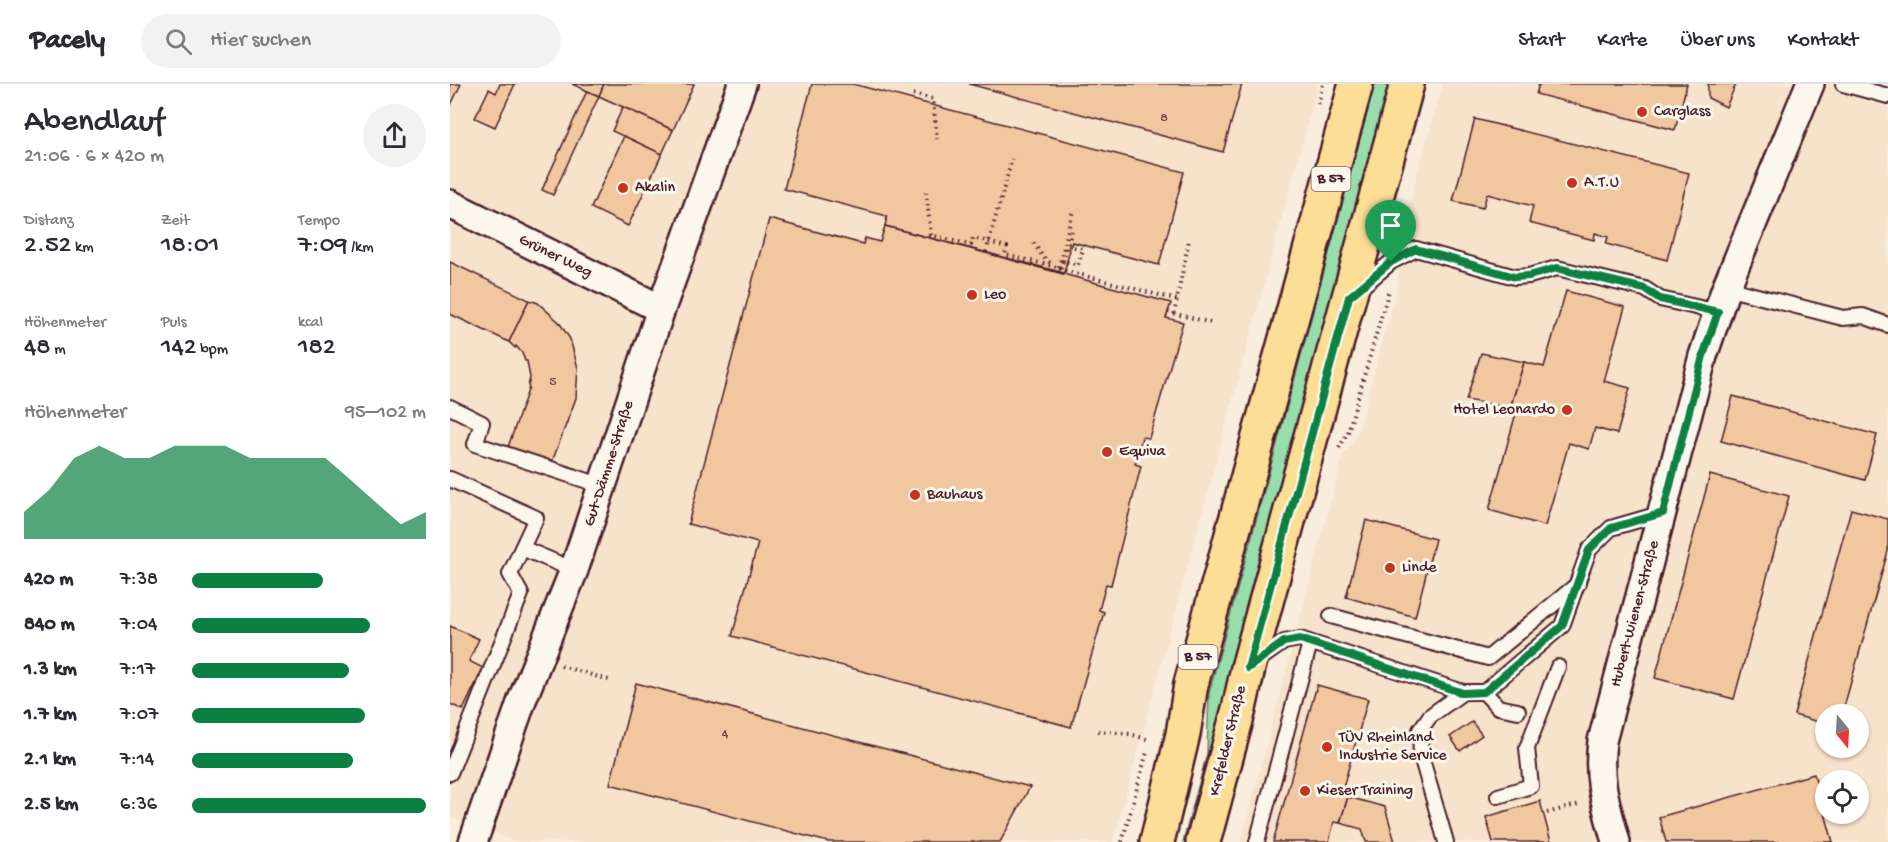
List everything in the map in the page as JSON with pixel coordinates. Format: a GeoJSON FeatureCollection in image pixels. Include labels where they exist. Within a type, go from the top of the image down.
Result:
{"type":"FeatureCollection","features":[{"type":"Feature","properties":{"kind":"main road","name":"B 57"},"geometry":{"type":"LineString","coordinates":[[1157,842],[1183,734],[1191,684],[1356,84]]}},
{"type":"Feature","properties":{"kind":"main road","name":"Krefelder Straße"},"geometry":{"type":"LineString","coordinates":[[1203,842],[1407,84]]}},
{"type":"Feature","properties":{"kind":"street","name":"Gut-Dämme-Straße"},"geometry":{"type":"LineString","coordinates":[[473,842],[522,700],[574,570],[661,309],[742,84]]}},
{"type":"Feature","properties":{"kind":"street","name":"Hubert-Wienen-Straße"},"geometry":{"type":"LineString","coordinates":[[1616,842],[1601,785],[1602,741],[1703,356],[1722,300],[1810,84]]}},
{"type":"Feature","properties":{"kind":"street","name":"Grüner Weg"},"geometry":{"type":"LineString","coordinates":[[450,204],[661,309]]}},
{"type":"Feature","properties":{"kind":"lane"},"geometry":{"type":"LineString","coordinates":[[1843,84],[1888,96]]}},
{"type":"Feature","properties":{"kind":"lane"},"geometry":{"type":"LineString","coordinates":[[1349,297],[1391,262],[1416,249],[1515,277],[1529,276],[1557,268],[1645,289],[1660,299],[1722,300],[1843,318],[1863,316],[1888,325]]}},
{"type":"Feature","properties":{"kind":"lane"},"geometry":{"type":"LineString","coordinates":[[450,407],[482,423],[475,444],[603,486]]}},
{"type":"Feature","properties":{"kind":"lane"},"geometry":{"type":"LineString","coordinates":[[450,479],[536,518],[510,574],[521,594],[450,773]]}},
{"type":"Feature","properties":{"kind":"lane"},"geometry":{"type":"LineString","coordinates":[[1248,668],[1284,642],[1300,639],[1463,693],[1484,692],[1562,626],[1589,550],[1611,528],[1663,513]]}},
{"type":"Feature","properties":{"kind":"lane"},"geometry":{"type":"LineString","coordinates":[[522,548],[574,570]]}},
{"type":"Feature","properties":{"kind":"lane"},"geometry":{"type":"LineString","coordinates":[[1331,616],[1488,658],[1578,584]]}},
{"type":"Feature","properties":{"kind":"lane"},"geometry":{"type":"LineString","coordinates":[[1257,842],[1310,643]]}},
{"type":"Feature","properties":{"kind":"lane"},"geometry":{"type":"LineString","coordinates":[[1498,796],[1531,786],[1527,748],[1558,667]]}},
{"type":"Feature","properties":{"kind":"lane"},"geometry":{"type":"LineString","coordinates":[[1484,692],[1498,707],[1518,711]]}},
{"type":"Feature","properties":{"kind":"lane"},"geometry":{"type":"LineString","coordinates":[[1446,842],[1421,756],[1420,730],[1430,716],[1463,693]]}},
{"type":"Feature","properties":{"kind":"path"},"geometry":{"type":"LineString","coordinates":[[913,94],[933,99],[937,139]]}},
{"type":"Feature","properties":{"kind":"path"},"geometry":{"type":"LineString","coordinates":[[986,252],[1012,159]]}},
{"type":"Feature","properties":{"kind":"path"},"geometry":{"type":"LineString","coordinates":[[926,192],[931,235],[971,245],[973,238],[1007,247],[1005,255],[1061,268],[1072,230]]}},
{"type":"Feature","properties":{"kind":"path"},"geometry":{"type":"LineString","coordinates":[[1058,269],[1073,210]]}},
{"type":"Feature","properties":{"kind":"path"},"geometry":{"type":"LineString","coordinates":[[1174,314],[1189,240]]}},
{"type":"Feature","properties":{"kind":"path"},"geometry":{"type":"LineString","coordinates":[[1034,243],[1043,257],[1058,269],[1178,300]]}},
{"type":"Feature","properties":{"kind":"path"},"geometry":{"type":"LineString","coordinates":[[1064,245],[1083,249],[1078,265],[1064,261]]}},
{"type":"Feature","properties":{"kind":"path"},"geometry":{"type":"LineString","coordinates":[[1168,312],[1212,323]]}},
{"type":"Feature","properties":{"kind":"path"},"geometry":{"type":"LineString","coordinates":[[571,669],[609,680]]}},
{"type":"Feature","properties":{"kind":"path"},"geometry":{"type":"LineString","coordinates":[[1098,731],[1130,734],[1150,740]]}},
{"type":"Feature","properties":{"kind":"path"},"geometry":{"type":"LineString","coordinates":[[1547,813],[1558,810]]}},
{"type":"Feature","properties":{"kind":"shaded area"},"geometry":{"type":"Polygon","coordinates":[[[450,84],[1318,84],[1113,842],[516,842],[450,817],[450,84]]]}},
{"type":"Feature","properties":{"kind":"shaded area"},"geometry":{"type":"Polygon","coordinates":[[[1443,84],[1861,84],[1888,90],[1888,842],[1241,842],[1343,456],[1357,436],[1399,281],[1398,244],[1443,84]]]}},
{"type":"Feature","properties":{"kind":"green space"},"geometry":{"type":"Polygon","coordinates":[[[1375,84],[1391,84],[1230,670],[1227,700],[1191,842],[1183,842],[1207,754],[1209,693],[1375,84]]]}},
{"type":"Feature","properties":{"kind":"building"},"geometry":{"type":"Polygon","coordinates":[[[450,84],[461,84],[450,107],[450,84]]]}},
{"type":"Feature","properties":{"kind":"building"},"geometry":{"type":"Polygon","coordinates":[[[500,84],[515,84],[495,127],[475,118],[489,89],[496,93],[500,84]]]}},
{"type":"Feature","properties":{"kind":"building"},"geometry":{"type":"Polygon","coordinates":[[[572,84],[604,84],[599,96],[572,84]]]}},
{"type":"Feature","properties":{"kind":"building"},"geometry":{"type":"Polygon","coordinates":[[[604,84],[694,84],[673,130],[599,96],[604,84]]]}},
{"type":"Feature","properties":{"kind":"building"},"geometry":{"type":"Polygon","coordinates":[[[812,84],[853,84],[1184,172],[1159,265],[1072,242],[1064,273],[885,226],[887,216],[784,189],[812,84]]]}},
{"type":"Feature","properties":{"kind":"building"},"geometry":{"type":"Polygon","coordinates":[[[969,84],[1242,84],[1223,152],[969,84]]]}},
{"type":"Feature","properties":{"kind":"building","name":"Carglass"},"geometry":{"type":"Polygon","coordinates":[[[1539,84],[1687,84],[1675,130],[1536,94],[1539,84]]]}},
{"type":"Feature","properties":{"kind":"building"},"geometry":{"type":"Polygon","coordinates":[[[1708,84],[1736,84],[1726,107],[1708,98],[1708,84]]]}},
{"type":"Feature","properties":{"kind":"building"},"geometry":{"type":"Polygon","coordinates":[[[587,91],[599,96],[553,195],[542,190],[587,91]]]}},
{"type":"Feature","properties":{"kind":"building"},"geometry":{"type":"Polygon","coordinates":[[[623,107],[673,130],[662,154],[612,131],[623,107]]]}},
{"type":"Feature","properties":{"kind":"building","name":"A.T.U"},"geometry":{"type":"Polygon","coordinates":[[[1475,119],[1689,173],[1667,260],[1606,244],[1608,237],[1595,233],[1594,240],[1529,223],[1533,206],[1487,194],[1483,208],[1453,201],[1475,119]]]}},
{"type":"Feature","properties":{"kind":"building","name":"Akalin"},"geometry":{"type":"Polygon","coordinates":[[[624,136],[662,154],[628,226],[591,208],[624,136]]]}},
{"type":"Feature","properties":{"kind":"building","name":"Bauhaus"},"geometry":{"type":"Polygon","coordinates":[[[769,219],[863,244],[865,238],[880,242],[885,226],[1171,303],[1166,318],[1183,322],[1149,438],[1142,437],[1135,464],[1141,466],[1111,585],[1106,584],[1099,610],[1104,612],[1071,727],[732,636],[758,543],[688,524],[769,219]]]}},
{"type":"Feature","properties":{"kind":"building"},"geometry":{"type":"Polygon","coordinates":[[[450,262],[529,300],[509,342],[450,314],[450,262]]]}},
{"type":"Feature","properties":{"kind":"building","name":"Hotel Leonardo"},"geometry":{"type":"Polygon","coordinates":[[[1566,291],[1625,307],[1604,381],[1630,388],[1617,434],[1595,428],[1589,449],[1569,443],[1545,526],[1489,510],[1516,413],[1509,412],[1524,362],[1544,367],[1566,291]]]}},
{"type":"Feature","properties":{"kind":"building"},"geometry":{"type":"Polygon","coordinates":[[[529,300],[538,303],[559,322],[570,339],[578,368],[576,398],[552,462],[508,447],[530,378],[527,361],[516,346],[515,348],[509,342],[529,300]]]}},
{"type":"Feature","properties":{"kind":"building"},"geometry":{"type":"Polygon","coordinates":[[[1481,353],[1524,362],[1510,408],[1466,400],[1481,353]]]}},
{"type":"Feature","properties":{"kind":"building"},"geometry":{"type":"Polygon","coordinates":[[[1733,396],[1877,435],[1865,480],[1721,441],[1733,396]]]}},
{"type":"Feature","properties":{"kind":"building"},"geometry":{"type":"Polygon","coordinates":[[[1710,475],[1789,496],[1734,699],[1655,678],[1710,475]]]}},
{"type":"Feature","properties":{"kind":"building"},"geometry":{"type":"Polygon","coordinates":[[[1851,509],[1888,519],[1888,551],[1845,704],[1815,704],[1815,721],[1794,715],[1851,509]]]}},
{"type":"Feature","properties":{"kind":"building","name":"Linde"},"geometry":{"type":"Polygon","coordinates":[[[1366,520],[1435,539],[1415,617],[1346,597],[1366,520]]]}},
{"type":"Feature","properties":{"kind":"building"},"geometry":{"type":"Polygon","coordinates":[[[450,626],[479,639],[469,661],[483,668],[463,710],[450,704],[450,626]]]}},
{"type":"Feature","properties":{"kind":"building"},"geometry":{"type":"Polygon","coordinates":[[[636,683],[1030,787],[1000,842],[828,842],[610,784],[636,683]]]}},
{"type":"Feature","properties":{"kind":"building","name":"TÜV Rheinland Industrie Service"},"geometry":{"type":"Polygon","coordinates":[[[1317,685],[1368,699],[1341,795],[1348,797],[1340,823],[1334,822],[1329,842],[1273,842],[1317,685]]]}},
{"type":"Feature","properties":{"kind":"building"},"geometry":{"type":"Polygon","coordinates":[[[1472,722],[1482,735],[1460,751],[1450,737],[1472,722]]]}},
{"type":"Feature","properties":{"kind":"building"},"geometry":{"type":"Polygon","coordinates":[[[1814,774],[1815,824],[1828,824],[1833,842],[1666,842],[1659,817],[1814,774]]]}},
{"type":"Feature","properties":{"kind":"building"},"geometry":{"type":"Polygon","coordinates":[[[1348,797],[1385,807],[1395,842],[1366,842],[1362,829],[1340,823],[1348,797]]]}},
{"type":"Feature","properties":{"kind":"building"},"geometry":{"type":"Polygon","coordinates":[[[1540,801],[1551,842],[1493,842],[1486,817],[1540,801]]]}},
{"type":"Feature","properties":{"kind":"place","name":"Carglass"},"geometry":{"type":"Point","coordinates":[1642,112]}},
{"type":"Feature","properties":{"kind":"place","name":"A.T.U"},"geometry":{"type":"Point","coordinates":[1572,183]}},
{"type":"Feature","properties":{"kind":"place","name":"Akalin"},"geometry":{"type":"Point","coordinates":[623,188]}},
{"type":"Feature","properties":{"kind":"place","name":"Leo"},"geometry":{"type":"Point","coordinates":[972,295]}},
{"type":"Feature","properties":{"kind":"place","name":"Hotel Leonardo"},"geometry":{"type":"Point","coordinates":[1567,410]}},
{"type":"Feature","properties":{"kind":"place","name":"Equiva"},"geometry":{"type":"Point","coordinates":[1107,452]}},
{"type":"Feature","properties":{"kind":"place","name":"Bauhaus"},"geometry":{"type":"Point","coordinates":[915,495]}},
{"type":"Feature","properties":{"kind":"place","name":"Linde"},"geometry":{"type":"Point","coordinates":[1390,568]}},
{"type":"Feature","properties":{"kind":"place","name":"TÜV Rheinland Industrie Service"},"geometry":{"type":"Point","coordinates":[1327,747]}},
{"type":"Feature","properties":{"kind":"place","name":"Kieser Training"},"geometry":{"type":"Point","coordinates":[1305,791]}},
{"type":"Feature","properties":{"kind":"route"},"geometry":{"type":"LineString","coordinates":[[1416,249],[1515,277],[1529,276],[1557,268],[1645,289],[1660,299],[1718,312],[1703,356],[1663,513],[1611,528],[1589,550],[1562,626],[1484,692],[1463,693],[1300,639],[1284,642],[1248,668],[1349,297],[1391,262],[1416,249]]}}]}
